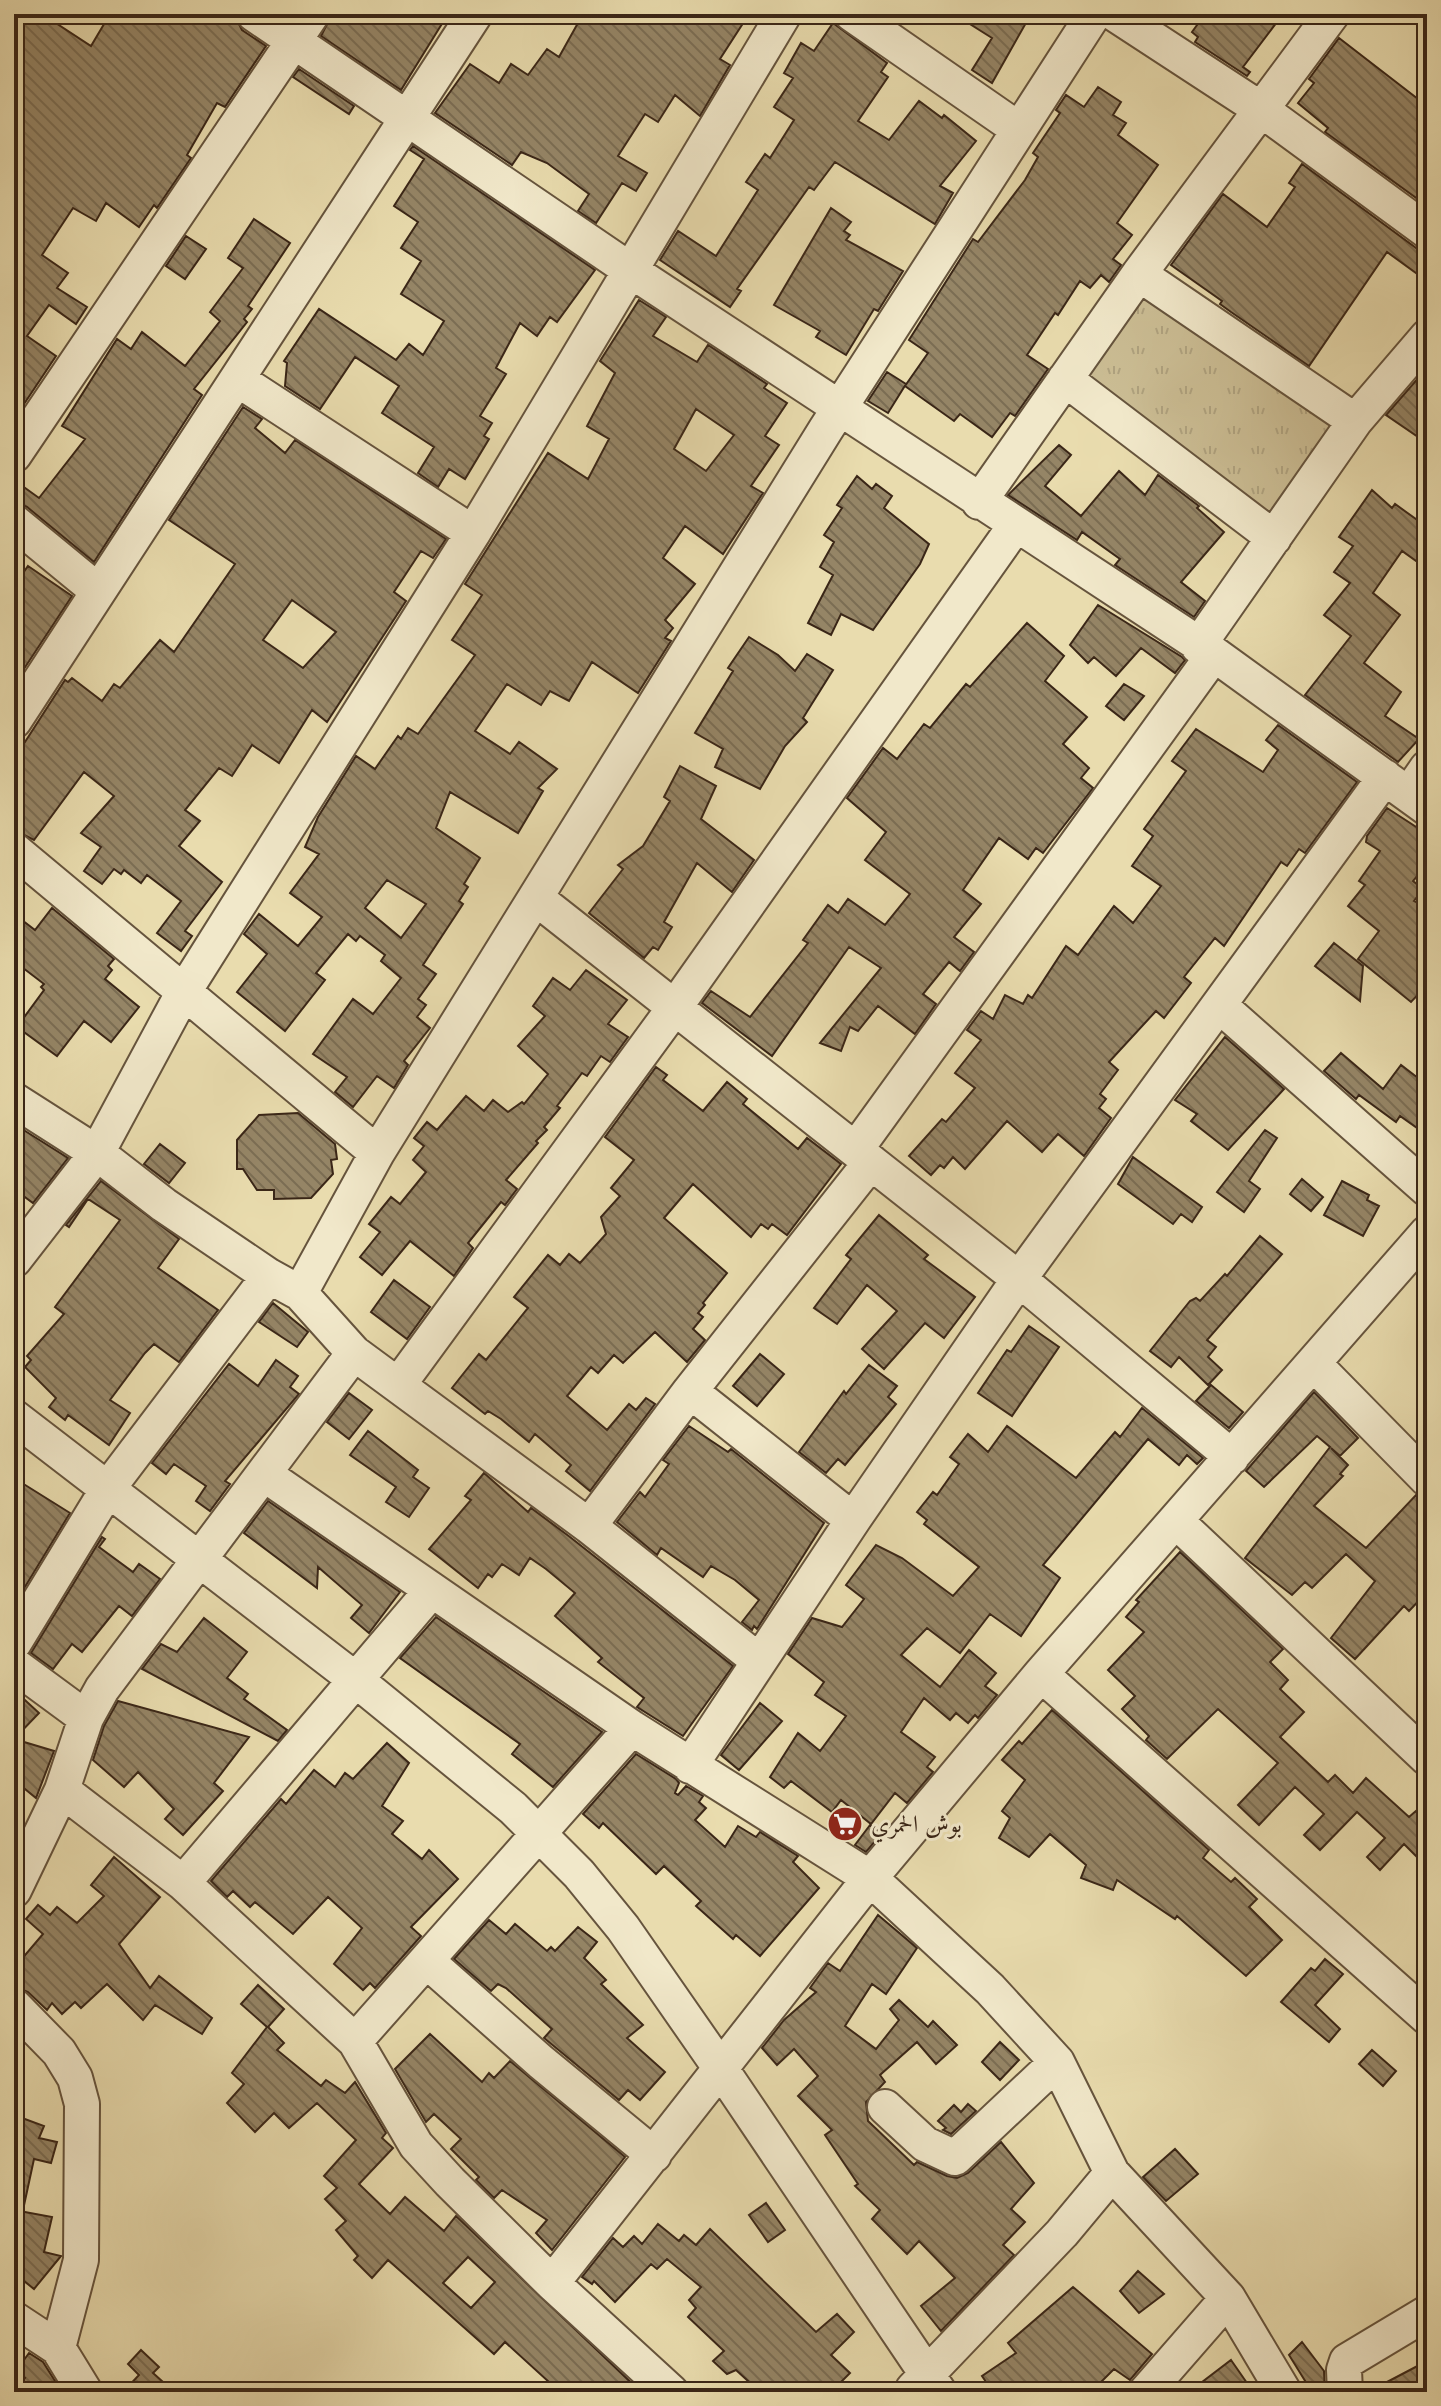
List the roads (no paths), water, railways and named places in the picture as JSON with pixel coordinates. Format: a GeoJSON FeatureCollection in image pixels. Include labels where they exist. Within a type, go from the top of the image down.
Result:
{"type":"FeatureCollection","features":[{"type":"Feature","properties":{"kind":"street"},"geometry":{"type":"LineString","coordinates":[[254,14],[633,272],[842,406],[979,502],[1412,787],[1219,1005],[1019,1279],[853,1520],[690,1766]]}},
{"type":"Feature","properties":{"kind":"street"},"geometry":{"type":"LineString","coordinates":[[14,455],[312,14]]}},
{"type":"Feature","properties":{"kind":"street"},"geometry":{"type":"LineString","coordinates":[[14,721],[475,14]]}},
{"type":"Feature","properties":{"kind":"street"},"geometry":{"type":"LineString","coordinates":[[14,1260],[97,1153],[183,993],[473,533],[633,272],[784,14]]}},
{"type":"Feature","properties":{"kind":"street"},"geometry":{"type":"LineString","coordinates":[[852,14],[1018,129]]}},
{"type":"Feature","properties":{"kind":"street"},"geometry":{"type":"LineString","coordinates":[[300,1293],[377,1153],[842,406],[1094,14]]}},
{"type":"Feature","properties":{"kind":"street"},"geometry":{"type":"LineString","coordinates":[[1115,14],[1262,110],[1427,231]]}},
{"type":"Feature","properties":{"kind":"street"},"geometry":{"type":"LineString","coordinates":[[979,502],[1139,274],[1332,14]]}},
{"type":"Feature","properties":{"kind":"street"},"geometry":{"type":"LineString","coordinates":[[1139,274],[1355,421]]}},
{"type":"Feature","properties":{"kind":"street"},"geometry":{"type":"LineString","coordinates":[[589,1526],[864,1155],[1206,650],[1274,538],[1355,421],[1427,337]]}},
{"type":"Feature","properties":{"kind":"street"},"geometry":{"type":"LineString","coordinates":[[237,379],[473,533]]}},
{"type":"Feature","properties":{"kind":"street"},"geometry":{"type":"LineString","coordinates":[[1065,379],[1274,538]]}},
{"type":"Feature","properties":{"kind":"street"},"geometry":{"type":"LineString","coordinates":[[14,522],[98,591]]}},
{"type":"Feature","properties":{"kind":"street"},"geometry":{"type":"LineString","coordinates":[[399,1384],[675,1007],[1015,526]]}},
{"type":"Feature","properties":{"kind":"street"},"geometry":{"type":"LineString","coordinates":[[14,850],[377,1153]]}},
{"type":"Feature","properties":{"kind":"street"},"geometry":{"type":"LineString","coordinates":[[536,898],[1019,1279],[1232,1457]]}},
{"type":"Feature","properties":{"kind":"street"},"geometry":{"type":"LineString","coordinates":[[1219,1005],[1427,1189]]}},
{"type":"Feature","properties":{"kind":"street"},"geometry":{"type":"LineString","coordinates":[[14,1100],[97,1153],[164,1205],[269,1276],[300,1293],[354,1353],[589,1526],[759,1661]]}},
{"type":"Feature","properties":{"kind":"street"},"geometry":{"type":"LineString","coordinates":[[552,2283],[870,1878],[1041,1674],[1427,1233]]}},
{"type":"Feature","properties":{"kind":"street"},"geometry":{"type":"LineString","coordinates":[[14,1643],[109,1487],[269,1276]]}},
{"type":"Feature","properties":{"kind":"street"},"geometry":{"type":"LineString","coordinates":[[14,1890],[62,1790],[86,1718],[102,1689],[354,1353]]}},
{"type":"Feature","properties":{"kind":"street"},"geometry":{"type":"LineString","coordinates":[[1314,1364],[1427,1479]]}},
{"type":"Feature","properties":{"kind":"street"},"geometry":{"type":"LineString","coordinates":[[690,1391],[853,1520]]}},
{"type":"Feature","properties":{"kind":"street"},"geometry":{"type":"LineString","coordinates":[[14,1417],[109,1487],[356,1680],[539,1832],[602,1900],[721,2069],[925,2386],[1112,2173]]}},
{"type":"Feature","properties":{"kind":"street"},"geometry":{"type":"LineString","coordinates":[[264,1474],[632,1728],[870,1878],[990,1989],[1057,2062],[1112,2173],[1228,2298],[1284,2392]]}},
{"type":"Feature","properties":{"kind":"street"},"geometry":{"type":"LineString","coordinates":[[1177,1522],[1427,1758]]}},
{"type":"Feature","properties":{"kind":"street"},"geometry":{"type":"LineString","coordinates":[[183,1883],[432,1590]]}},
{"type":"Feature","properties":{"kind":"street"},"geometry":{"type":"LineString","coordinates":[[14,1665],[86,1718]]}},
{"type":"Feature","properties":{"kind":"street"},"geometry":{"type":"LineString","coordinates":[[1041,1674],[1427,2017]]}},
{"type":"Feature","properties":{"kind":"street"},"geometry":{"type":"LineString","coordinates":[[355,2041],[632,1728]]}},
{"type":"Feature","properties":{"kind":"street"},"geometry":{"type":"LineString","coordinates":[[62,1790],[183,1883],[355,2041],[416,2145],[552,2283],[671,2392]]}},
{"type":"Feature","properties":{"kind":"street"},"geometry":{"type":"LineString","coordinates":[[428,1962],[541,2062],[654,2155]]}},
{"type":"Feature","properties":{"kind":"street"},"geometry":{"type":"LineString","coordinates":[[14,2006],[59,2052],[75,2078],[82,2104],[81,2260],[58,2348]]}},
{"type":"Feature","properties":{"kind":"street"},"geometry":{"type":"LineString","coordinates":[[885,2107],[925,2144],[955,2158],[1057,2062]]}},
{"type":"Feature","properties":{"kind":"street"},"geometry":{"type":"LineString","coordinates":[[1146,2392],[1228,2298]]}},
{"type":"Feature","properties":{"kind":"street"},"geometry":{"type":"LineString","coordinates":[[1345,2392],[1344,2370],[1347,2361],[1427,2313]]}},
{"type":"Feature","properties":{"kind":"street"},"geometry":{"type":"LineString","coordinates":[[14,2319],[58,2348],[85,2392]]}},
{"type":"Feature","properties":{"kind":"place","name":"بوش الحمري"},"geometry":{"type":"Point","coordinates":[845,1824]}}]}
